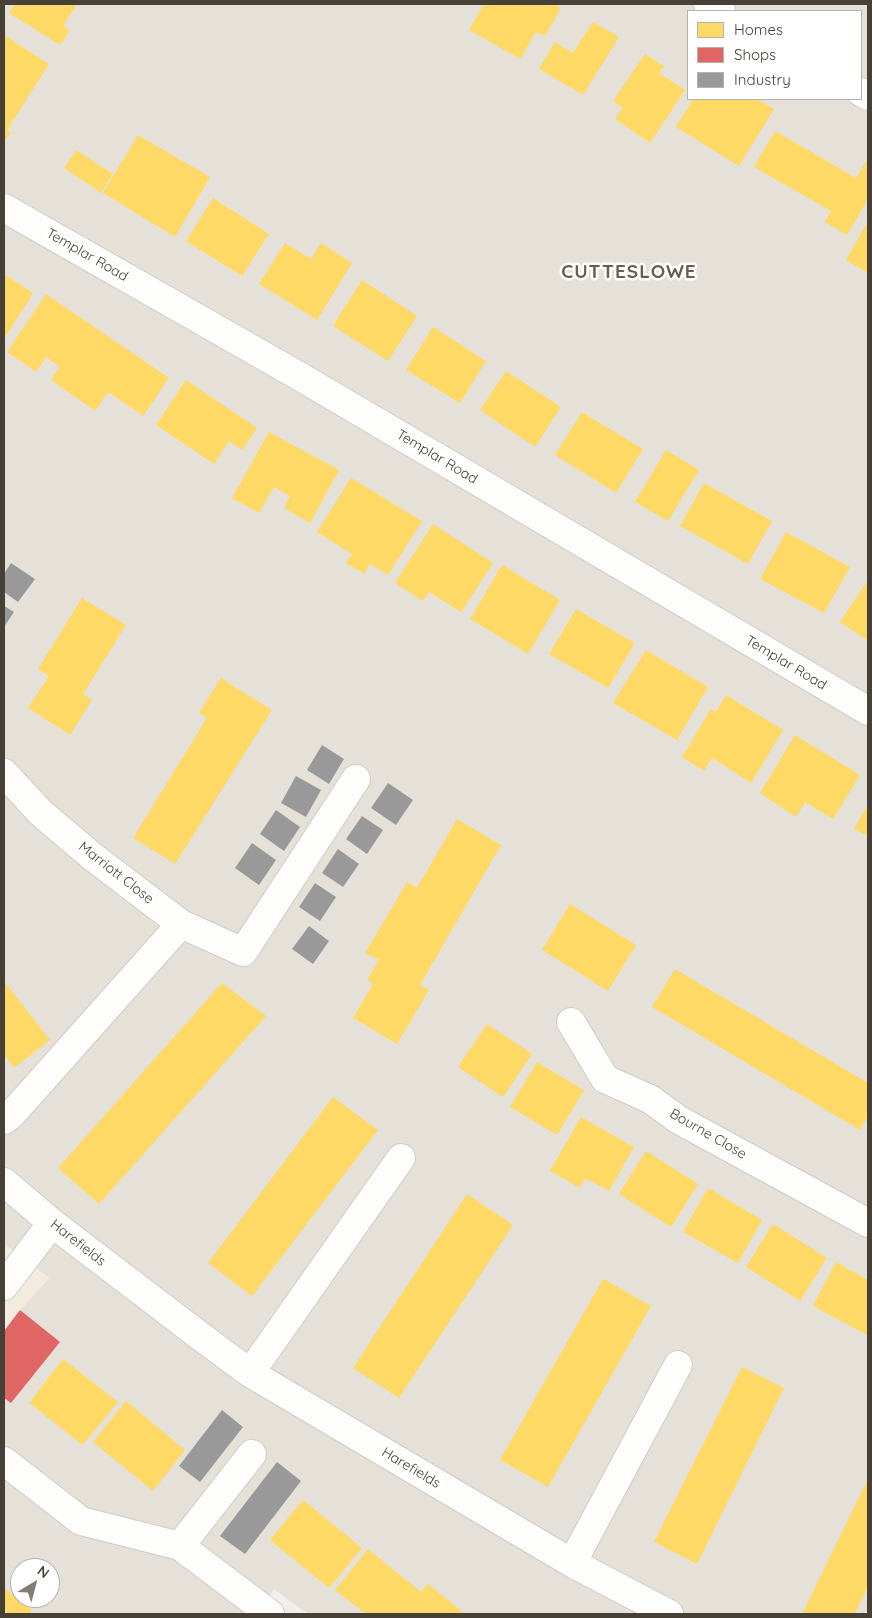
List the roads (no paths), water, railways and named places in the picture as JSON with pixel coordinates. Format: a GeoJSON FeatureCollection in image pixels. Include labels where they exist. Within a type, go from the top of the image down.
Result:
{"type":"FeatureCollection","features":[{"type":"Feature","properties":{"kind":"street"},"geometry":{"type":"LineString","coordinates":[[708,4],[719,10]]}},
{"type":"Feature","properties":{"kind":"street","name":"Templar Road"},"geometry":{"type":"LineString","coordinates":[[4,208],[299,376],[868,711]]}},
{"type":"Feature","properties":{"kind":"street","name":"Marriott Close"},"geometry":{"type":"LineString","coordinates":[[4,773],[41,813],[93,857],[181,924],[242,952],[356,779]]}},
{"type":"Feature","properties":{"kind":"street"},"geometry":{"type":"LineString","coordinates":[[4,1120],[11,1116],[181,924]]}},
{"type":"Feature","properties":{"kind":"street","name":"Bourne Close"},"geometry":{"type":"LineString","coordinates":[[571,1022],[605,1079],[650,1099],[679,1120],[868,1223]]}},
{"type":"Feature","properties":{"kind":"street"},"geometry":{"type":"LineString","coordinates":[[250,1373],[401,1158]]}},
{"type":"Feature","properties":{"kind":"street","name":"Harefields"},"geometry":{"type":"LineString","coordinates":[[4,1182],[52,1222],[250,1373],[572,1563],[669,1614]]}},
{"type":"Feature","properties":{"kind":"street"},"geometry":{"type":"LineString","coordinates":[[4,1286],[52,1222]]}},
{"type":"Feature","properties":{"kind":"street"},"geometry":{"type":"LineString","coordinates":[[572,1563],[678,1365]]}},
{"type":"Feature","properties":{"kind":"street"},"geometry":{"type":"LineString","coordinates":[[180,1546],[252,1454]]}},
{"type":"Feature","properties":{"kind":"street"},"geometry":{"type":"LineString","coordinates":[[4,1461],[81,1520],[180,1546],[270,1614]]}},
{"type":"Feature","properties":{"kind":"district","name":"CUTTESLOWE"},"geometry":{"type":"Point","coordinates":[629,272]}}]}
